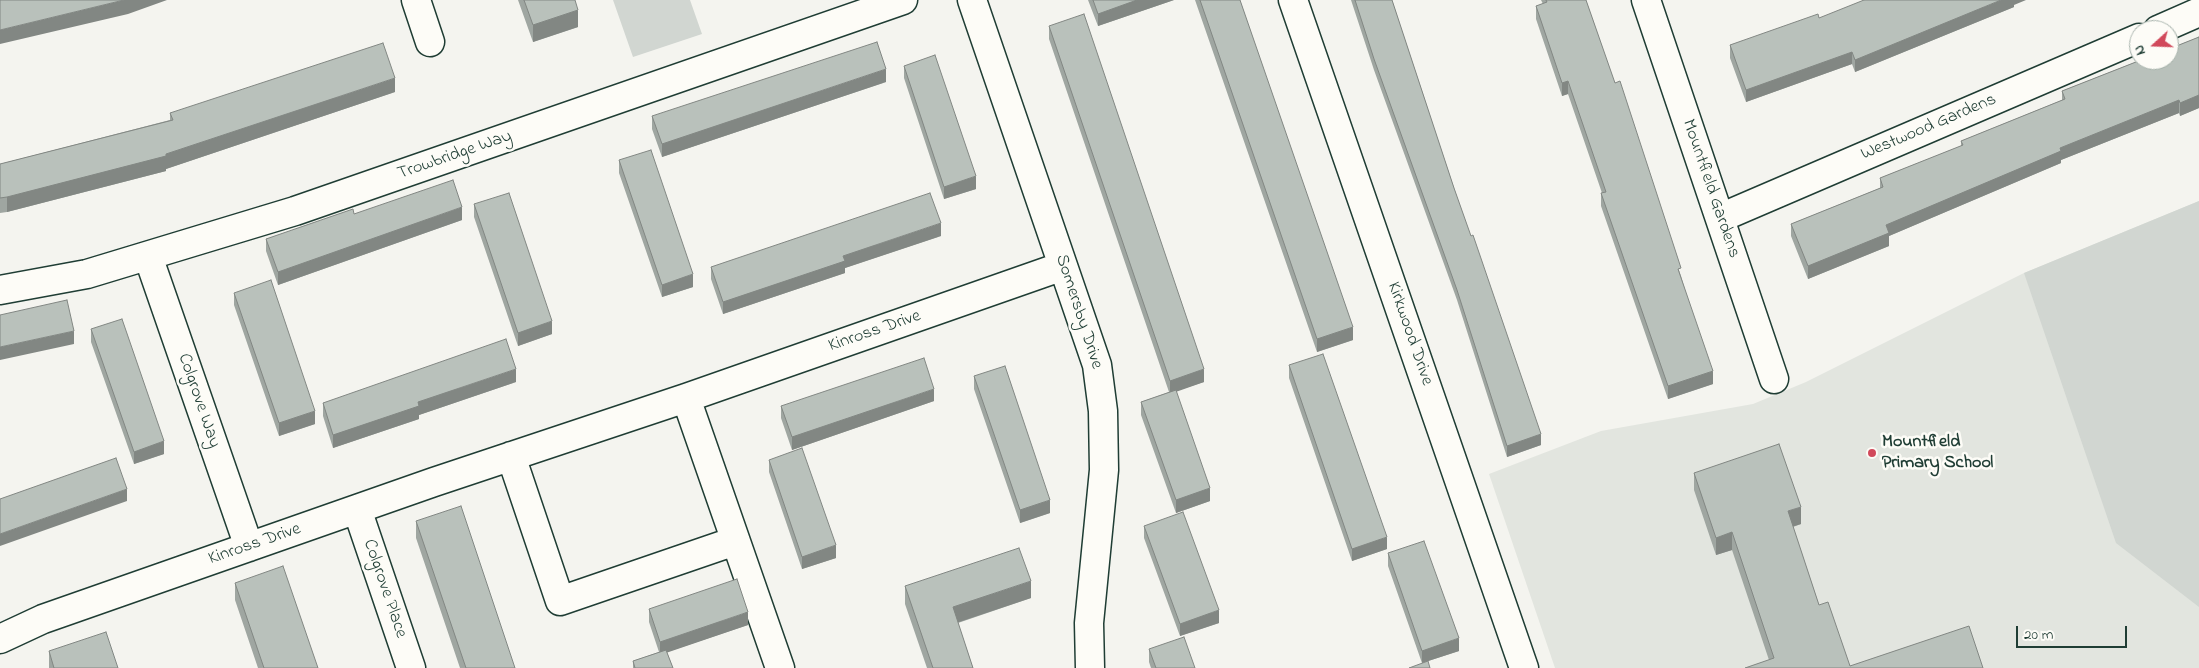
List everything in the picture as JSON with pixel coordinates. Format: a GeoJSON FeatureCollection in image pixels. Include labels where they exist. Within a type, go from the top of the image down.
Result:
{"type":"FeatureCollection","features":[{"type":"Feature","properties":{"kind":"street"},"geometry":{"type":"LineString","coordinates":[[416,0],[430,42]]}},
{"type":"Feature","properties":{"kind":"street","name":"Trowbridge Way"},"geometry":{"type":"LineString","coordinates":[[0,290],[87,274],[296,211],[903,0]]}},
{"type":"Feature","properties":{"kind":"street","name":"Somersby Drive"},"geometry":{"type":"LineString","coordinates":[[972,0],[1097,366],[1103,411],[1104,470],[1089,623],[1090,668]]}},
{"type":"Feature","properties":{"kind":"street","name":"Kirkwood Drive"},"geometry":{"type":"LineString","coordinates":[[1293,0],[1524,668]]}},
{"type":"Feature","properties":{"kind":"street","name":"Mountfield Gardens"},"geometry":{"type":"LineString","coordinates":[[1646,0],[1774,379]]}},
{"type":"Feature","properties":{"kind":"street"},"geometry":{"type":"LineString","coordinates":[[2179,21],[2199,12]]}},
{"type":"Feature","properties":{"kind":"street","name":"Westwood Gardens"},"geometry":{"type":"LineString","coordinates":[[1720,218],[2129,42]]}},
{"type":"Feature","properties":{"kind":"street","name":"Colgrove Way"},"geometry":{"type":"LineString","coordinates":[[148,256],[248,547]]}},
{"type":"Feature","properties":{"kind":"street","name":"Kinross Drive"},"geometry":{"type":"LineString","coordinates":[[0,639],[43,619],[248,547],[686,398],[1064,266]]}},
{"type":"Feature","properties":{"kind":"street"},"geometry":{"type":"LineString","coordinates":[[686,398],[780,668]]}},
{"type":"Feature","properties":{"kind":"street"},"geometry":{"type":"LineString","coordinates":[[511,456],[560,601],[735,541]]}},
{"type":"Feature","properties":{"kind":"street","name":"Colgrove Place"},"geometry":{"type":"LineString","coordinates":[[357,509],[411,668]]}},
{"type":"Feature","properties":{"kind":"shaded area"},"geometry":{"type":"Polygon","coordinates":[[[613,0],[690,0],[702,34],[633,57],[613,0]]]}},
{"type":"Feature","properties":{"kind":"shaded area","name":"Mountfield Primary School"},"geometry":{"type":"Polygon","coordinates":[[[2199,201],[2199,668],[1555,668],[1489,474],[1601,431],[1753,404],[1806,382],[2024,273],[2199,201]]]}},
{"type":"Feature","properties":{"kind":"shaded area"},"geometry":{"type":"Polygon","coordinates":[[[2199,201],[2199,607],[2116,543],[2024,273],[2199,201]]]}},
{"type":"Feature","properties":{"kind":"building"},"geometry":{"type":"Polygon","coordinates":[[[0,0],[124,0],[0,30],[0,0]]]}},
{"type":"Feature","properties":{"kind":"building"},"geometry":{"type":"Polygon","coordinates":[[[524,0],[575,0],[578,10],[533,25],[524,0]]]}},
{"type":"Feature","properties":{"kind":"building"},"geometry":{"type":"Polygon","coordinates":[[[1093,0],[1137,0],[1098,14],[1093,0]]]}},
{"type":"Feature","properties":{"kind":"building"},"geometry":{"type":"Polygon","coordinates":[[[1200,0],[1240,0],[1353,327],[1317,339],[1200,0]]]}},
{"type":"Feature","properties":{"kind":"building"},"geometry":{"type":"Polygon","coordinates":[[[1355,0],[1392,0],[1454,188],[1471,236],[1473,235],[1541,434],[1507,446],[1457,290],[1374,59],[1355,0]]]}},
{"type":"Feature","properties":{"kind":"building"},"geometry":{"type":"Polygon","coordinates":[[[1546,0],[1586,0],[1615,83],[1620,81],[1681,268],[1678,269],[1713,371],[1668,386],[1601,193],[1606,192],[1568,81],[1562,83],[1536,6],[1547,2],[1546,0]]]}},
{"type":"Feature","properties":{"kind":"building"},"geometry":{"type":"Polygon","coordinates":[[[1864,0],[2001,0],[1855,60],[1852,52],[1746,90],[1730,45],[1818,14],[1819,18],[1864,0]]]}},
{"type":"Feature","properties":{"kind":"building"},"geometry":{"type":"Polygon","coordinates":[[[1084,14],[1204,369],[1170,381],[1049,26],[1084,14]]]}},
{"type":"Feature","properties":{"kind":"building"},"geometry":{"type":"Polygon","coordinates":[[[2199,37],[2199,95],[2180,103],[2179,100],[2060,148],[2061,151],[1886,225],[1889,233],[1808,266],[1791,224],[1883,187],[1880,178],[1963,145],[1961,141],[2065,99],[2062,91],[2129,65],[2129,70],[2179,70],[2179,45],[2199,37]]]}},
{"type":"Feature","properties":{"kind":"building"},"geometry":{"type":"Polygon","coordinates":[[[877,42],[886,69],[662,144],[652,116],[877,42]]]}},
{"type":"Feature","properties":{"kind":"building"},"geometry":{"type":"Polygon","coordinates":[[[383,43],[395,78],[166,154],[166,156],[0,198],[0,164],[173,120],[170,113],[383,43]]]}},
{"type":"Feature","properties":{"kind":"building"},"geometry":{"type":"Polygon","coordinates":[[[935,55],[976,176],[944,187],[904,66],[935,55]]]}},
{"type":"Feature","properties":{"kind":"building"},"geometry":{"type":"Polygon","coordinates":[[[651,150],[693,274],[662,285],[619,160],[651,150]]]}},
{"type":"Feature","properties":{"kind":"building"},"geometry":{"type":"Polygon","coordinates":[[[453,180],[462,207],[278,272],[266,239],[353,209],[354,214],[453,180]]]}},
{"type":"Feature","properties":{"kind":"building"},"geometry":{"type":"Polygon","coordinates":[[[509,193],[552,321],[518,333],[474,204],[509,193]]]}},
{"type":"Feature","properties":{"kind":"building"},"geometry":{"type":"Polygon","coordinates":[[[930,193],[941,223],[843,256],[845,261],[723,302],[711,267],[930,193]]]}},
{"type":"Feature","properties":{"kind":"building"},"geometry":{"type":"Polygon","coordinates":[[[271,280],[315,411],[279,423],[234,293],[271,280]]]}},
{"type":"Feature","properties":{"kind":"building"},"geometry":{"type":"Polygon","coordinates":[[[67,300],[74,331],[0,347],[0,315],[67,300]]]}},
{"type":"Feature","properties":{"kind":"building"},"geometry":{"type":"Polygon","coordinates":[[[122,319],[164,441],[134,452],[91,329],[122,319]]]}},
{"type":"Feature","properties":{"kind":"building"},"geometry":{"type":"Polygon","coordinates":[[[506,339],[516,369],[418,402],[419,406],[333,435],[323,403],[506,339]]]}},
{"type":"Feature","properties":{"kind":"building"},"geometry":{"type":"Polygon","coordinates":[[[1323,354],[1387,537],[1352,549],[1289,365],[1323,354]]]}},
{"type":"Feature","properties":{"kind":"building"},"geometry":{"type":"Polygon","coordinates":[[[924,358],[934,389],[792,437],[781,406],[924,358]]]}},
{"type":"Feature","properties":{"kind":"building"},"geometry":{"type":"Polygon","coordinates":[[[1005,366],[1050,500],[1020,510],[974,376],[1005,366]]]}},
{"type":"Feature","properties":{"kind":"building"},"geometry":{"type":"Polygon","coordinates":[[[1176,390],[1210,488],[1176,500],[1141,402],[1176,390]]]}},
{"type":"Feature","properties":{"kind":"building"},"geometry":{"type":"Polygon","coordinates":[[[1779,444],[1801,507],[1788,511],[1819,605],[1828,602],[1850,666],[1969,626],[1983,668],[1745,668],[1774,658],[1732,532],[1716,538],[1694,473],[1779,444]]]}},
{"type":"Feature","properties":{"kind":"building"},"geometry":{"type":"Polygon","coordinates":[[[802,448],[836,545],[802,557],[769,460],[802,448]]]}},
{"type":"Feature","properties":{"kind":"building"},"geometry":{"type":"Polygon","coordinates":[[[116,458],[127,489],[0,534],[0,499],[116,458]]]}},
{"type":"Feature","properties":{"kind":"building"},"geometry":{"type":"Polygon","coordinates":[[[461,506],[515,668],[466,668],[416,521],[461,506]]]}},
{"type":"Feature","properties":{"kind":"building"},"geometry":{"type":"Polygon","coordinates":[[[1183,512],[1219,610],[1180,624],[1144,526],[1183,512]]]}},
{"type":"Feature","properties":{"kind":"building"},"geometry":{"type":"Polygon","coordinates":[[[1424,541],[1459,638],[1422,651],[1388,553],[1424,541]]]}},
{"type":"Feature","properties":{"kind":"building"},"geometry":{"type":"Polygon","coordinates":[[[1019,548],[1031,581],[953,607],[973,668],[933,668],[905,586],[1019,548]]]}},
{"type":"Feature","properties":{"kind":"building"},"geometry":{"type":"Polygon","coordinates":[[[283,566],[318,668],[264,668],[235,583],[283,566]]]}},
{"type":"Feature","properties":{"kind":"building"},"geometry":{"type":"Polygon","coordinates":[[[737,579],[748,612],[660,642],[649,609],[737,579]]]}},
{"type":"Feature","properties":{"kind":"building"},"geometry":{"type":"Polygon","coordinates":[[[106,632],[118,668],[54,668],[49,651],[106,632]]]}},
{"type":"Feature","properties":{"kind":"building"},"geometry":{"type":"Polygon","coordinates":[[[1184,637],[1195,668],[1156,668],[1149,649],[1184,637]]]}},
{"type":"Feature","properties":{"kind":"building"},"geometry":{"type":"Polygon","coordinates":[[[666,650],[673,668],[635,668],[633,661],[666,650]]]}},
{"type":"Feature","properties":{"kind":"building"},"geometry":{"type":"Polygon","coordinates":[[[1428,661],[1430,668],[1409,668],[1428,661]]]}},
{"type":"Feature","properties":{"kind":"place","name":"Mountfield Primary School"},"geometry":{"type":"Point","coordinates":[1872,453]}}]}
